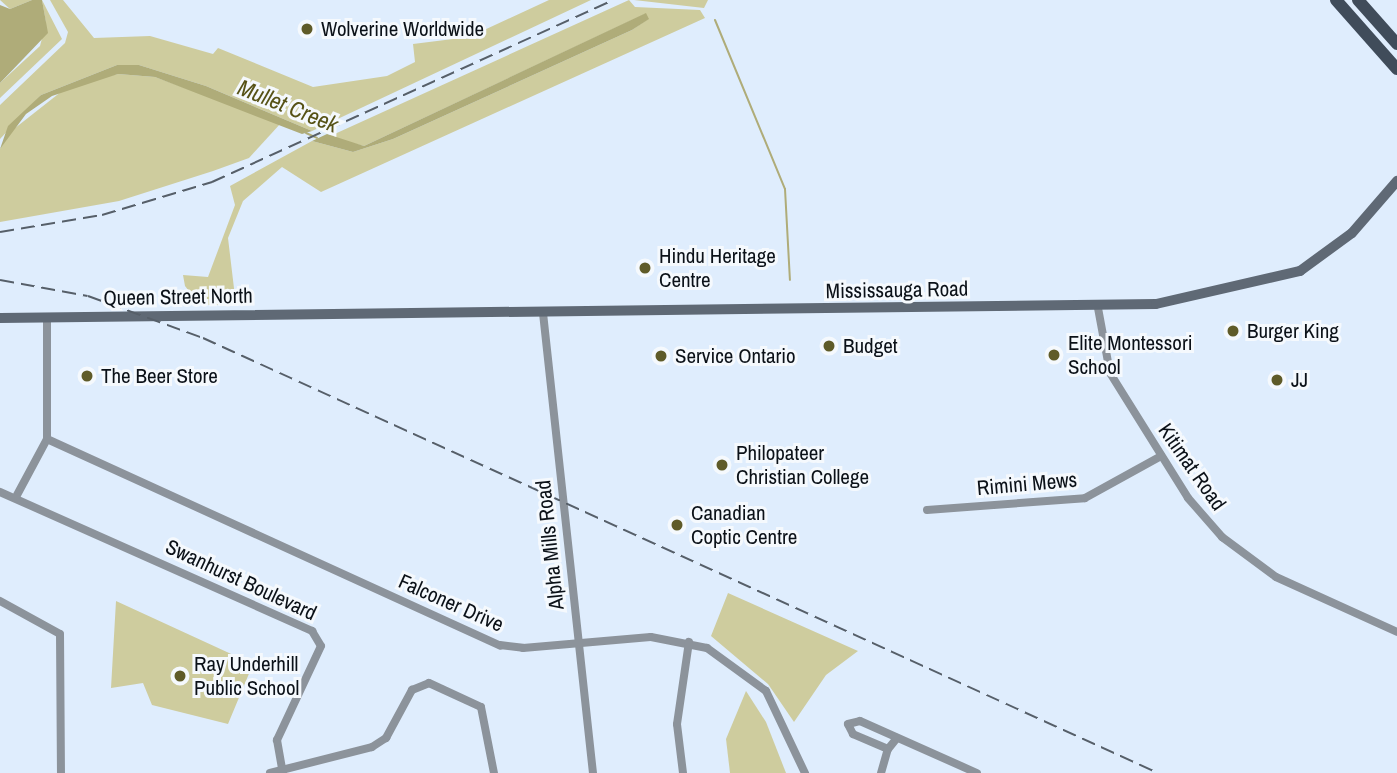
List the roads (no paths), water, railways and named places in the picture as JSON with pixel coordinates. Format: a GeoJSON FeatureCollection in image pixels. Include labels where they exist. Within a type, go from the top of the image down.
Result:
{"type":"FeatureCollection","features":[{"type":"Feature","properties":{"kind":"main road"},"geometry":{"type":"LineString","coordinates":[[1336,0],[1397,69]]}},
{"type":"Feature","properties":{"kind":"main road"},"geometry":{"type":"LineString","coordinates":[[1358,0],[1397,44]]}},
{"type":"Feature","properties":{"kind":"main road","name":"Mississauga Road"},"geometry":{"type":"LineString","coordinates":[[356,314],[1098,308],[1184,300],[1300,271],[1352,233],[1397,181]]}},
{"type":"Feature","properties":{"kind":"main road","name":"Queen Street North"},"geometry":{"type":"LineString","coordinates":[[0,318],[356,314]]}},
{"type":"Feature","properties":{"kind":"street","name":"Kitimat Road"},"geometry":{"type":"LineString","coordinates":[[1098,308],[1110,373],[1188,498],[1243,555],[1397,632]]}},
{"type":"Feature","properties":{"kind":"street","name":"Alpha Mills Road"},"geometry":{"type":"LineString","coordinates":[[543,313],[593,773]]}},
{"type":"Feature","properties":{"kind":"street"},"geometry":{"type":"LineString","coordinates":[[0,492],[17,495],[47,439],[47,318]]}},
{"type":"Feature","properties":{"kind":"street","name":"Falconer Drive"},"geometry":{"type":"LineString","coordinates":[[47,439],[500,645],[578,643],[651,637],[690,642],[728,659],[766,691],[805,773]]}},
{"type":"Feature","properties":{"kind":"street","name":"Rimini Mews"},"geometry":{"type":"LineString","coordinates":[[927,510],[1085,498],[1161,456]]}},
{"type":"Feature","properties":{"kind":"street","name":"Swanhurst Boulevard"},"geometry":{"type":"LineString","coordinates":[[17,495],[319,638],[277,740],[282,771]]}},
{"type":"Feature","properties":{"kind":"street"},"geometry":{"type":"LineString","coordinates":[[0,601],[60,634],[61,773]]}},
{"type":"Feature","properties":{"kind":"street"},"geometry":{"type":"LineString","coordinates":[[683,773],[677,724],[690,642]]}},
{"type":"Feature","properties":{"kind":"street"},"geometry":{"type":"LineString","coordinates":[[270,773],[372,747],[386,738],[412,690],[429,683],[481,708],[494,773]]}},
{"type":"Feature","properties":{"kind":"street"},"geometry":{"type":"LineString","coordinates":[[888,748],[853,734],[848,724],[860,721],[977,773]]}},
{"type":"Feature","properties":{"kind":"street"},"geometry":{"type":"LineString","coordinates":[[881,773],[888,748],[897,738]]}},
{"type":"Feature","properties":{"kind":"waterway"},"geometry":{"type":"LineString","coordinates":[[715,20],[785,189],[790,280]]}},
{"type":"Feature","properties":{"kind":"waterway","name":"Mullet Creek"},"geometry":{"type":"LineString","coordinates":[[306,133],[317,138]]}},
{"type":"Feature","properties":{"kind":"railway"},"geometry":{"type":"LineString","coordinates":[[0,232],[102,215],[212,182],[613,0]]}},
{"type":"Feature","properties":{"kind":"railway"},"geometry":{"type":"LineString","coordinates":[[0,280],[88,296],[203,338],[1158,773]]}},
{"type":"Feature","properties":{"kind":"place","name":"Wolverine Worldwide"},"geometry":{"type":"Point","coordinates":[307,29]}},
{"type":"Feature","properties":{"kind":"place","name":"Hindu Heritage Centre"},"geometry":{"type":"Point","coordinates":[645,268]}},
{"type":"Feature","properties":{"kind":"place","name":"Burger King"},"geometry":{"type":"Point","coordinates":[1233,331]}},
{"type":"Feature","properties":{"kind":"place","name":"Budget"},"geometry":{"type":"Point","coordinates":[829,346]}},
{"type":"Feature","properties":{"kind":"place","name":"Elite Montessori School"},"geometry":{"type":"Point","coordinates":[1054,355]}},
{"type":"Feature","properties":{"kind":"place","name":"Service Ontario"},"geometry":{"type":"Point","coordinates":[661,356]}},
{"type":"Feature","properties":{"kind":"place","name":"The Beer Store"},"geometry":{"type":"Point","coordinates":[87,376]}},
{"type":"Feature","properties":{"kind":"place","name":"JJ"},"geometry":{"type":"Point","coordinates":[1277,380]}},
{"type":"Feature","properties":{"kind":"place","name":"Philopateer Christian College"},"geometry":{"type":"Point","coordinates":[722,465]}},
{"type":"Feature","properties":{"kind":"place","name":"Canadian Coptic Centre"},"geometry":{"type":"Point","coordinates":[677,525]}},
{"type":"Feature","properties":{"kind":"place","name":"Ray Underhill Public School"},"geometry":{"type":"Point","coordinates":[180,676]}}]}
